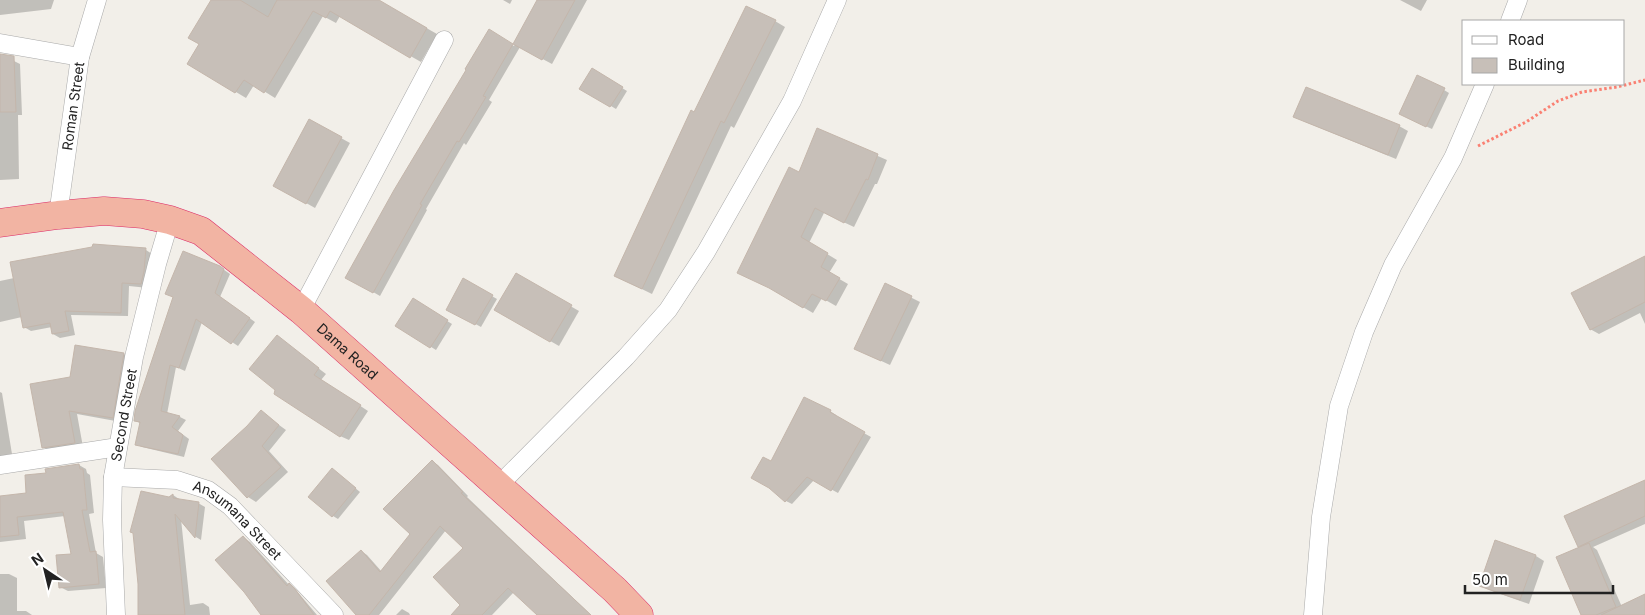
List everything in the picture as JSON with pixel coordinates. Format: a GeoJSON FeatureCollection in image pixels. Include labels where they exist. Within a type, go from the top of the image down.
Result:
{"type":"FeatureCollection","features":[{"type":"Feature","properties":{"kind":"highway","name":"Dama Road"},"geometry":{"type":"LineString","coordinates":[[0,223],[104,211],[143,214],[170,220],[201,231],[302,310],[497,487],[615,590],[639,615]]}},
{"type":"Feature","properties":{"kind":"street","name":"Roman Street"},"geometry":{"type":"LineString","coordinates":[[58,215],[80,57],[97,0]]}},
{"type":"Feature","properties":{"kind":"street"},"geometry":{"type":"LineString","coordinates":[[497,487],[626,357],[668,310],[706,252],[792,101],[837,0]]}},
{"type":"Feature","properties":{"kind":"street"},"geometry":{"type":"LineString","coordinates":[[1510,20],[1518,0]]}},
{"type":"Feature","properties":{"kind":"street"},"geometry":{"type":"LineString","coordinates":[[302,310],[444,40]]}},
{"type":"Feature","properties":{"kind":"street"},"geometry":{"type":"LineString","coordinates":[[0,43],[80,57]]}},
{"type":"Feature","properties":{"kind":"street"},"geometry":{"type":"LineString","coordinates":[[1313,615],[1321,517],[1339,406],[1364,332],[1393,265],[1453,158],[1485,85]]}},
{"type":"Feature","properties":{"kind":"street","name":"Second Street"},"geometry":{"type":"LineString","coordinates":[[116,615],[112,520],[113,477],[144,315],[170,220]]}},
{"type":"Feature","properties":{"kind":"street"},"geometry":{"type":"LineString","coordinates":[[0,465],[118,447]]}},
{"type":"Feature","properties":{"kind":"street","name":"Ansumana Street"},"geometry":{"type":"LineString","coordinates":[[113,477],[177,480],[208,490],[230,506],[334,615]]}},
{"type":"Feature","properties":{"kind":"path"},"geometry":{"type":"LineString","coordinates":[[1453,158],[1526,122],[1558,101],[1582,92],[1617,87],[1645,80]]}},
{"type":"Feature","properties":{"kind":"building"},"geometry":{"type":"Polygon","coordinates":[[[211,0],[240,0],[268,17],[277,0],[379,0],[427,28],[410,58],[330,11],[326,18],[313,11],[264,93],[244,80],[235,93],[187,64],[199,44],[188,38],[211,0]]]}},
{"type":"Feature","properties":{"kind":"building"},"geometry":{"type":"Polygon","coordinates":[[[537,0],[575,0],[542,60],[513,44],[537,0]]]}},
{"type":"Feature","properties":{"kind":"building"},"geometry":{"type":"Polygon","coordinates":[[[746,6],[776,20],[724,123],[721,121],[642,289],[614,276],[691,110],[694,112],[746,6]]]}},
{"type":"Feature","properties":{"kind":"building"},"geometry":{"type":"Polygon","coordinates":[[[489,29],[513,44],[483,96],[486,97],[459,142],[457,141],[420,204],[422,205],[373,293],[345,278],[394,190],[489,29]]]}},
{"type":"Feature","properties":{"kind":"building"},"geometry":{"type":"Polygon","coordinates":[[[0,54],[14,56],[16,112],[0,112],[0,54]]]}},
{"type":"Feature","properties":{"kind":"building"},"geometry":{"type":"Polygon","coordinates":[[[592,68],[623,87],[610,107],[579,89],[592,68]]]}},
{"type":"Feature","properties":{"kind":"building"},"geometry":{"type":"Polygon","coordinates":[[[1417,75],[1445,88],[1426,127],[1399,114],[1417,75]]]}},
{"type":"Feature","properties":{"kind":"building"},"geometry":{"type":"Polygon","coordinates":[[[1306,87],[1400,125],[1388,155],[1293,117],[1306,87]]]}},
{"type":"Feature","properties":{"kind":"building"},"geometry":{"type":"Polygon","coordinates":[[[309,119],[342,137],[306,204],[273,186],[309,119]]]}},
{"type":"Feature","properties":{"kind":"building"},"geometry":{"type":"Polygon","coordinates":[[[817,128],[878,154],[868,180],[866,179],[844,223],[815,208],[801,237],[828,253],[821,267],[840,278],[826,301],[812,294],[803,308],[769,288],[737,273],[789,167],[799,172],[817,128]]]}},
{"type":"Feature","properties":{"kind":"building"},"geometry":{"type":"Polygon","coordinates":[[[93,244],[146,248],[141,284],[122,283],[121,313],[65,311],[69,331],[52,334],[50,323],[23,328],[10,262],[92,247],[93,244]]]}},
{"type":"Feature","properties":{"kind":"building"},"geometry":{"type":"Polygon","coordinates":[[[183,251],[224,269],[215,293],[250,318],[231,344],[196,319],[179,368],[170,365],[161,411],[180,416],[172,427],[183,435],[178,454],[135,445],[140,422],[134,421],[135,411],[173,297],[165,294],[183,251]]]}},
{"type":"Feature","properties":{"kind":"building"},"geometry":{"type":"Polygon","coordinates":[[[1645,256],[1645,302],[1590,330],[1571,293],[1645,256]]]}},
{"type":"Feature","properties":{"kind":"building"},"geometry":{"type":"Polygon","coordinates":[[[516,273],[572,305],[550,342],[494,310],[516,273]]]}},
{"type":"Feature","properties":{"kind":"building"},"geometry":{"type":"Polygon","coordinates":[[[463,278],[493,295],[475,325],[446,310],[463,278]]]}},
{"type":"Feature","properties":{"kind":"building"},"geometry":{"type":"Polygon","coordinates":[[[885,283],[912,296],[881,361],[854,349],[885,283]]]}},
{"type":"Feature","properties":{"kind":"building"},"geometry":{"type":"Polygon","coordinates":[[[413,298],[448,320],[430,348],[395,326],[413,298]]]}},
{"type":"Feature","properties":{"kind":"building"},"geometry":{"type":"Polygon","coordinates":[[[277,335],[319,368],[314,375],[361,405],[340,437],[274,394],[275,390],[249,369],[277,335]]]}},
{"type":"Feature","properties":{"kind":"building"},"geometry":{"type":"Polygon","coordinates":[[[75,345],[124,353],[113,418],[69,411],[75,443],[42,448],[30,384],[70,377],[75,345]]]}},
{"type":"Feature","properties":{"kind":"building"},"geometry":{"type":"Polygon","coordinates":[[[804,397],[831,410],[830,412],[865,432],[831,491],[807,477],[785,502],[769,488],[751,478],[763,457],[771,461],[804,397]]]}},
{"type":"Feature","properties":{"kind":"building"},"geometry":{"type":"Polygon","coordinates":[[[261,410],[279,425],[262,446],[281,467],[247,498],[211,459],[247,426],[261,410]]]}},
{"type":"Feature","properties":{"kind":"building"},"geometry":{"type":"Polygon","coordinates":[[[432,460],[463,492],[461,493],[591,615],[537,615],[508,588],[482,615],[451,615],[460,605],[433,577],[463,548],[440,526],[369,615],[356,615],[326,581],[361,550],[380,572],[410,534],[383,509],[432,460]]]}},
{"type":"Feature","properties":{"kind":"building"},"geometry":{"type":"Polygon","coordinates":[[[79,464],[80,469],[83,469],[87,510],[82,510],[90,552],[96,551],[99,584],[59,588],[56,555],[71,554],[63,512],[17,517],[19,535],[0,537],[0,496],[26,493],[25,475],[46,473],[45,469],[79,464]]]}},
{"type":"Feature","properties":{"kind":"building"},"geometry":{"type":"Polygon","coordinates":[[[332,468],[356,488],[332,517],[308,497],[332,468]]]}},
{"type":"Feature","properties":{"kind":"building"},"geometry":{"type":"Polygon","coordinates":[[[1645,480],[1645,516],[1578,547],[1564,516],[1645,480]]]}},
{"type":"Feature","properties":{"kind":"building"},"geometry":{"type":"Polygon","coordinates":[[[141,491],[169,497],[173,494],[173,498],[199,502],[195,538],[175,514],[185,615],[138,615],[138,584],[133,533],[130,532],[141,491]]]}},
{"type":"Feature","properties":{"kind":"building"},"geometry":{"type":"Polygon","coordinates":[[[243,536],[287,586],[289,583],[295,589],[314,615],[261,615],[244,592],[215,560],[243,536]]]}},
{"type":"Feature","properties":{"kind":"building"},"geometry":{"type":"Polygon","coordinates":[[[1495,540],[1536,555],[1520,600],[1479,586],[1495,540]]]}},
{"type":"Feature","properties":{"kind":"building"},"geometry":{"type":"Polygon","coordinates":[[[1589,543],[1616,607],[1596,615],[1581,615],[1556,557],[1589,543]]]}},
{"type":"Feature","properties":{"kind":"building"},"geometry":{"type":"Polygon","coordinates":[[[1645,594],[1645,615],[1601,615],[1645,594]]]}}]}
